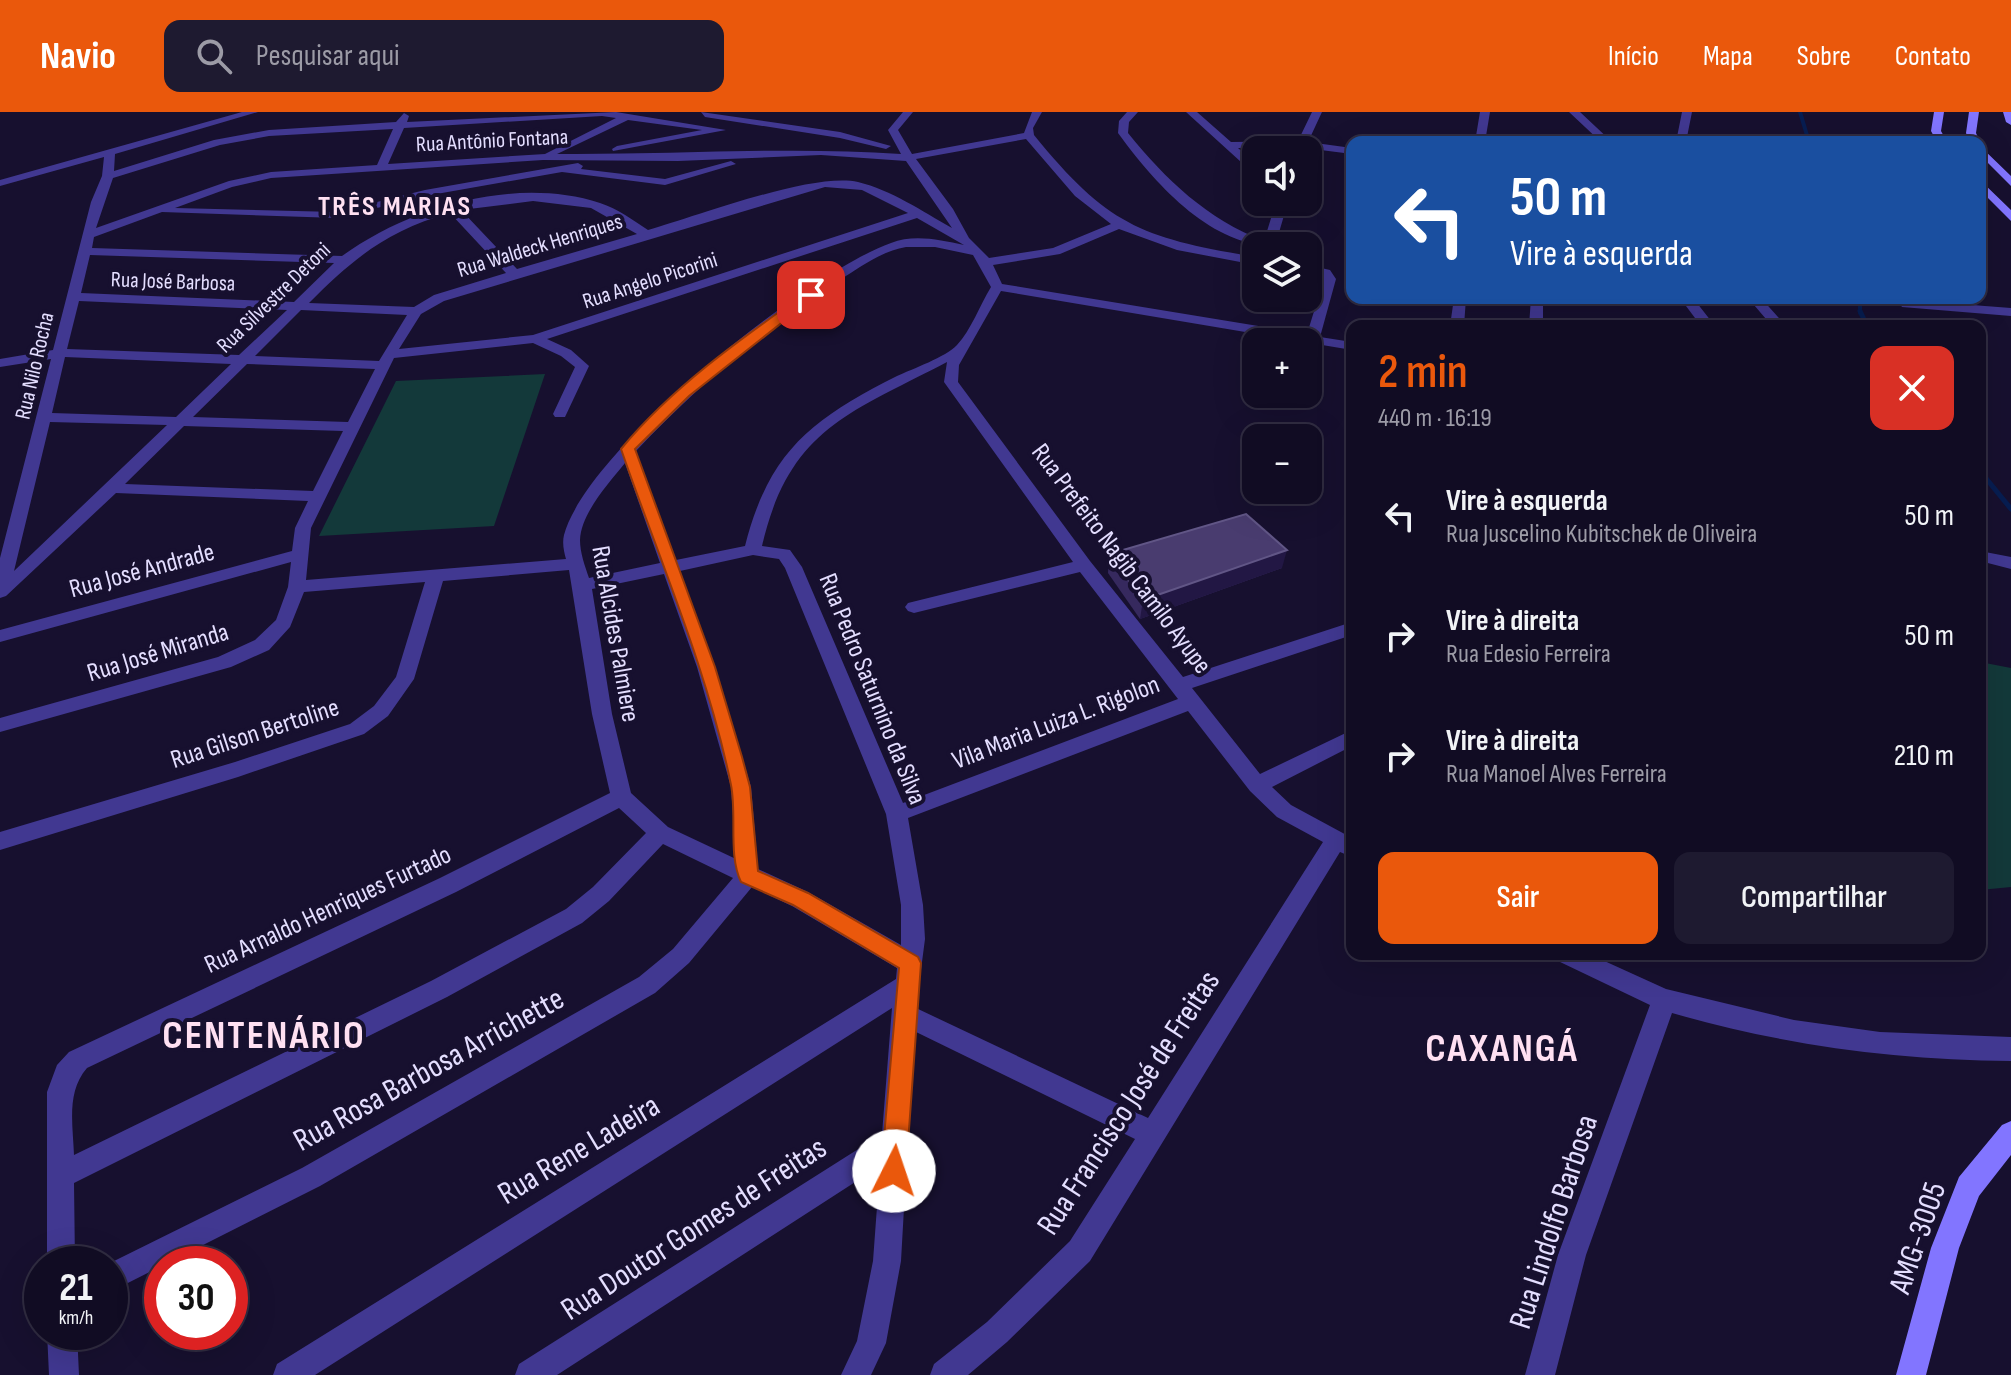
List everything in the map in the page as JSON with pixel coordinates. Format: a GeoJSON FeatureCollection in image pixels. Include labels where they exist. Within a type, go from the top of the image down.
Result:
{"type":"FeatureCollection","features":[{"type":"Feature","properties":{"kind":"main road"},"geometry":{"type":"LineString","coordinates":[[1939,112],[1936,131],[1939,136]]}},
{"type":"Feature","properties":{"kind":"main road"},"geometry":{"type":"LineString","coordinates":[[1972,136],[1974,112]]}},
{"type":"Feature","properties":{"kind":"main road"},"geometry":{"type":"LineString","coordinates":[[2008,112],[2011,122]]}},
{"type":"Feature","properties":{"kind":"main road"},"geometry":{"type":"LineString","coordinates":[[1986,156],[2011,183]]}},
{"type":"Feature","properties":{"kind":"main road"},"geometry":{"type":"LineString","coordinates":[[1986,190],[2011,217]]}},
{"type":"Feature","properties":{"kind":"main road","name":"AMG-3005"},"geometry":{"type":"LineString","coordinates":[[1911,1375],[1945,1248],[1969,1187],[2011,1134]]}},
{"type":"Feature","properties":{"kind":"street"},"geometry":{"type":"LineString","coordinates":[[0,191],[6,181],[253,112]]}},
{"type":"Feature","properties":{"kind":"street"},"geometry":{"type":"LineString","coordinates":[[381,167],[406,112]]}},
{"type":"Feature","properties":{"kind":"street"},"geometry":{"type":"LineString","coordinates":[[693,112],[840,135],[904,154],[1029,135]]}},
{"type":"Feature","properties":{"kind":"street"},"geometry":{"type":"LineString","coordinates":[[908,112],[893,130],[904,154],[938,192],[963,237],[984,258],[997,287],[1245,328]]}},
{"type":"Feature","properties":{"kind":"street"},"geometry":{"type":"LineString","coordinates":[[1037,112],[1028,128],[1029,135],[1060,176],[1116,226],[1163,243],[1242,258]]}},
{"type":"Feature","properties":{"kind":"street"},"geometry":{"type":"LineString","coordinates":[[1133,112],[1124,121],[1123,133],[1189,207],[1227,232],[1242,237]]}},
{"type":"Feature","properties":{"kind":"street"},"geometry":{"type":"LineString","coordinates":[[1191,112],[1242,158]]}},
{"type":"Feature","properties":{"kind":"street"},"geometry":{"type":"LineString","coordinates":[[1305,136],[1317,112]]}},
{"type":"Feature","properties":{"kind":"street"},"geometry":{"type":"LineString","coordinates":[[1481,136],[1485,112]]}},
{"type":"Feature","properties":{"kind":"street"},"geometry":{"type":"LineString","coordinates":[[1574,112],[1601,136]]}},
{"type":"Feature","properties":{"kind":"street"},"geometry":{"type":"LineString","coordinates":[[1589,125],[1594,112]]}},
{"type":"Feature","properties":{"kind":"street"},"geometry":{"type":"LineString","coordinates":[[1682,136],[1687,112]]}},
{"type":"Feature","properties":{"kind":"street"},"geometry":{"type":"LineString","coordinates":[[108,176],[241,136],[571,113],[628,116],[721,130]]}},
{"type":"Feature","properties":{"kind":"street"},"geometry":{"type":"LineString","coordinates":[[543,157],[628,116]]}},
{"type":"Feature","properties":{"kind":"street"},"geometry":{"type":"LineString","coordinates":[[586,157],[721,130],[770,124]]}},
{"type":"Feature","properties":{"kind":"street"},"geometry":{"type":"LineString","coordinates":[[1226,145],[1242,145]]}},
{"type":"Feature","properties":{"kind":"street"},"geometry":{"type":"LineString","coordinates":[[1322,149],[1346,151]]}},
{"type":"Feature","properties":{"kind":"street","name":"Rua Nilo Rocha"},"geometry":{"type":"LineString","coordinates":[[0,592],[46,417],[97,202],[108,176],[110,150]]}},
{"type":"Feature","properties":{"kind":"street","name":"Rua Antônio Fontana"},"geometry":{"type":"LineString","coordinates":[[89,235],[248,179],[543,157],[753,156],[821,152],[904,154]]}},
{"type":"Feature","properties":{"kind":"street"},"geometry":{"type":"LineString","coordinates":[[562,169],[665,182],[753,156]]}},
{"type":"Feature","properties":{"kind":"street"},"geometry":{"type":"LineString","coordinates":[[159,210],[337,215],[425,193],[619,157]]}},
{"type":"Feature","properties":{"kind":"street","name":"Rua Waldeck Henriques"},"geometry":{"type":"LineString","coordinates":[[416,311],[439,298],[514,274],[808,187],[835,183],[875,189],[963,237]]}},
{"type":"Feature","properties":{"kind":"street","name":"Rua Silvestre Detoni"},"geometry":{"type":"LineString","coordinates":[[0,592],[362,244],[404,223],[453,209],[508,201],[572,200],[595,205],[647,235]]}},
{"type":"Feature","properties":{"kind":"street"},"geometry":{"type":"LineString","coordinates":[[453,209],[514,274]]}},
{"type":"Feature","properties":{"kind":"street","name":"Rua Angelo Picorini"},"geometry":{"type":"LineString","coordinates":[[0,363],[61,353],[243,359],[386,359],[535,339],[918,214]]}},
{"type":"Feature","properties":{"kind":"street","name":"Rua Alcides Palmiere"},"geometry":{"type":"LineString","coordinates":[[621,797],[600,705],[583,585],[575,564],[571,538],[577,517],[628,449],[684,393],[750,338],[858,263],[882,250],[912,242],[984,258],[1056,251],[1116,226]]}},
{"type":"Feature","properties":{"kind":"street"},"geometry":{"type":"LineString","coordinates":[[85,251],[345,260]]}},
{"type":"Feature","properties":{"kind":"street"},"geometry":{"type":"LineString","coordinates":[[1322,272],[1330,279],[1322,306]]}},
{"type":"Feature","properties":{"kind":"street","name":"Rua Prefeito Nagib Camilo Ayupe"},"geometry":{"type":"LineString","coordinates":[[997,287],[952,365],[951,382],[1084,565],[1257,785],[1284,811],[1344,844]]}},
{"type":"Feature","properties":{"kind":"street","name":"Rua José Barbosa"},"geometry":{"type":"LineString","coordinates":[[73,297],[416,311]]}},
{"type":"Feature","properties":{"kind":"street"},"geometry":{"type":"LineString","coordinates":[[1691,304],[1703,320]]}},
{"type":"Feature","properties":{"kind":"street"},"geometry":{"type":"LineString","coordinates":[[1759,304],[1774,320]]}},
{"type":"Feature","properties":{"kind":"street"},"geometry":{"type":"LineString","coordinates":[[1907,304],[2011,312]]}},
{"type":"Feature","properties":{"kind":"street"},"geometry":{"type":"LineString","coordinates":[[416,311],[386,359],[303,528],[297,587],[575,564]]}},
{"type":"Feature","properties":{"kind":"street"},"geometry":{"type":"LineString","coordinates":[[535,339],[566,353],[582,366],[560,414]]}},
{"type":"Feature","properties":{"kind":"street"},"geometry":{"type":"LineString","coordinates":[[1322,341],[1346,345]]}},
{"type":"Feature","properties":{"kind":"street"},"geometry":{"type":"LineString","coordinates":[[583,585],[753,550],[769,488],[783,462],[802,442],[862,400],[961,349]]}},
{"type":"Feature","properties":{"kind":"street"},"geometry":{"type":"LineString","coordinates":[[46,417],[355,427]]}},
{"type":"Feature","properties":{"kind":"street"},"geometry":{"type":"LineString","coordinates":[[628,449],[706,667],[741,787],[748,876]]}},
{"type":"Feature","properties":{"kind":"street"},"geometry":{"type":"LineString","coordinates":[[111,488],[317,496]]}},
{"type":"Feature","properties":{"kind":"street","name":"Rua Pedro Saturnino da Silva"},"geometry":{"type":"LineString","coordinates":[[753,550],[784,554],[793,567],[897,814],[912,905],[887,1261],[871,1343],[856,1375]]}},
{"type":"Feature","properties":{"kind":"street","name":"Rua José Andrade"},"geometry":{"type":"LineString","coordinates":[[0,636],[298,555]]}},
{"type":"Feature","properties":{"kind":"street"},"geometry":{"type":"LineString","coordinates":[[1986,557],[2011,563]]}},
{"type":"Feature","properties":{"kind":"street"},"geometry":{"type":"LineString","coordinates":[[914,607],[1084,565]]}},
{"type":"Feature","properties":{"kind":"street","name":"Rua Gilson Bertoline"},"geometry":{"type":"LineString","coordinates":[[0,841],[238,769],[357,729],[381,711],[405,679],[436,576]]}},
{"type":"Feature","properties":{"kind":"street","name":"Rua José Miranda"},"geometry":{"type":"LineString","coordinates":[[0,725],[250,653],[276,633],[297,587]]}},
{"type":"Feature","properties":{"kind":"street","name":"Vila Maria Luiza L. Rigolon"},"geometry":{"type":"LineString","coordinates":[[897,814],[1346,630]]}},
{"type":"Feature","properties":{"kind":"street"},"geometry":{"type":"LineString","coordinates":[[1257,785],[1346,740]]}},
{"type":"Feature","properties":{"kind":"street"},"geometry":{"type":"LineString","coordinates":[[621,797],[660,833],[800,899],[908,974]]}},
{"type":"Feature","properties":{"kind":"street","name":"Rua Arnaldo Henriques Furtado"},"geometry":{"type":"LineString","coordinates":[[63,1174],[60,1092],[63,1079],[71,1067],[89,1054],[421,898],[621,797]]}},
{"type":"Feature","properties":{"kind":"street"},"geometry":{"type":"LineString","coordinates":[[61,1246],[63,1174],[439,989],[563,923],[601,894],[660,833]]}},
{"type":"Feature","properties":{"kind":"street","name":"Rua Francisco José de Freitas"},"geometry":{"type":"LineString","coordinates":[[945,1375],[997,1332],[1080,1251],[1153,1134],[1344,844]]}},
{"type":"Feature","properties":{"kind":"street","name":"Rua Rosa Barbosa Arrichette"},"geometry":{"type":"LineString","coordinates":[[128,1269],[311,1177],[647,985],[681,956],[748,876]]}},
{"type":"Feature","properties":{"kind":"street"},"geometry":{"type":"LineString","coordinates":[[1579,960],[1664,1000],[1786,1029],[1887,1046],[2011,1049]]}},
{"type":"Feature","properties":{"kind":"street","name":"Rua Rene Ladeira"},"geometry":{"type":"LineString","coordinates":[[288,1375],[908,974]]}},
{"type":"Feature","properties":{"kind":"street","name":"Rua Lindolfo Barbosa"},"geometry":{"type":"LineString","coordinates":[[1540,1375],[1572,1255],[1664,1000]]}},
{"type":"Feature","properties":{"kind":"street"},"geometry":{"type":"LineString","coordinates":[[903,1014],[1153,1134]]}},
{"type":"Feature","properties":{"kind":"street","name":"Rua Doutor Gomes de Freitas"},"geometry":{"type":"LineString","coordinates":[[530,1375],[896,1140]]}},
{"type":"Feature","properties":{"kind":"street"},"geometry":{"type":"LineString","coordinates":[[63,1350],[64,1375]]}},
{"type":"Feature","properties":{"kind":"green space"},"geometry":{"type":"Polygon","coordinates":[[[545,374],[494,526],[319,536],[396,381],[545,374]]]}},
{"type":"Feature","properties":{"kind":"green space"},"geometry":{"type":"Polygon","coordinates":[[[1986,663],[2011,668],[2011,887],[1986,889],[1986,663]]]}},
{"type":"Feature","properties":{"kind":"building"},"geometry":{"type":"Polygon","coordinates":[[[1246,514],[1287,550],[1143,600],[1109,554],[1246,514]]]}},
{"type":"Feature","properties":{"kind":"waterway"},"geometry":{"type":"LineString","coordinates":[[1800,112],[1807,136]]}},
{"type":"Feature","properties":{"kind":"waterway"},"geometry":{"type":"LineString","coordinates":[[1860,304],[1860,311]]}},
{"type":"Feature","properties":{"kind":"waterway"},"geometry":{"type":"LineString","coordinates":[[1860,311],[1864,320]]}},
{"type":"Feature","properties":{"kind":"waterway"},"geometry":{"type":"LineString","coordinates":[[1986,478],[2011,509]]}},
{"type":"Feature","properties":{"kind":"district","name":"TRÊS MARIAS"},"geometry":{"type":"Point","coordinates":[395,206]}},
{"type":"Feature","properties":{"kind":"district","name":"CENTENÁRIO"},"geometry":{"type":"Point","coordinates":[264,1036]}},
{"type":"Feature","properties":{"kind":"district","name":"CAXANGÁ"},"geometry":{"type":"Point","coordinates":[1502,1049]}},
{"type":"Feature","properties":{"kind":"route"},"geometry":{"type":"LineString","coordinates":[[811,295],[750,338],[684,393],[628,449],[706,667],[733,757],[741,787],[748,876],[800,899],[910,963],[903,1014],[894,1171]]}}]}
